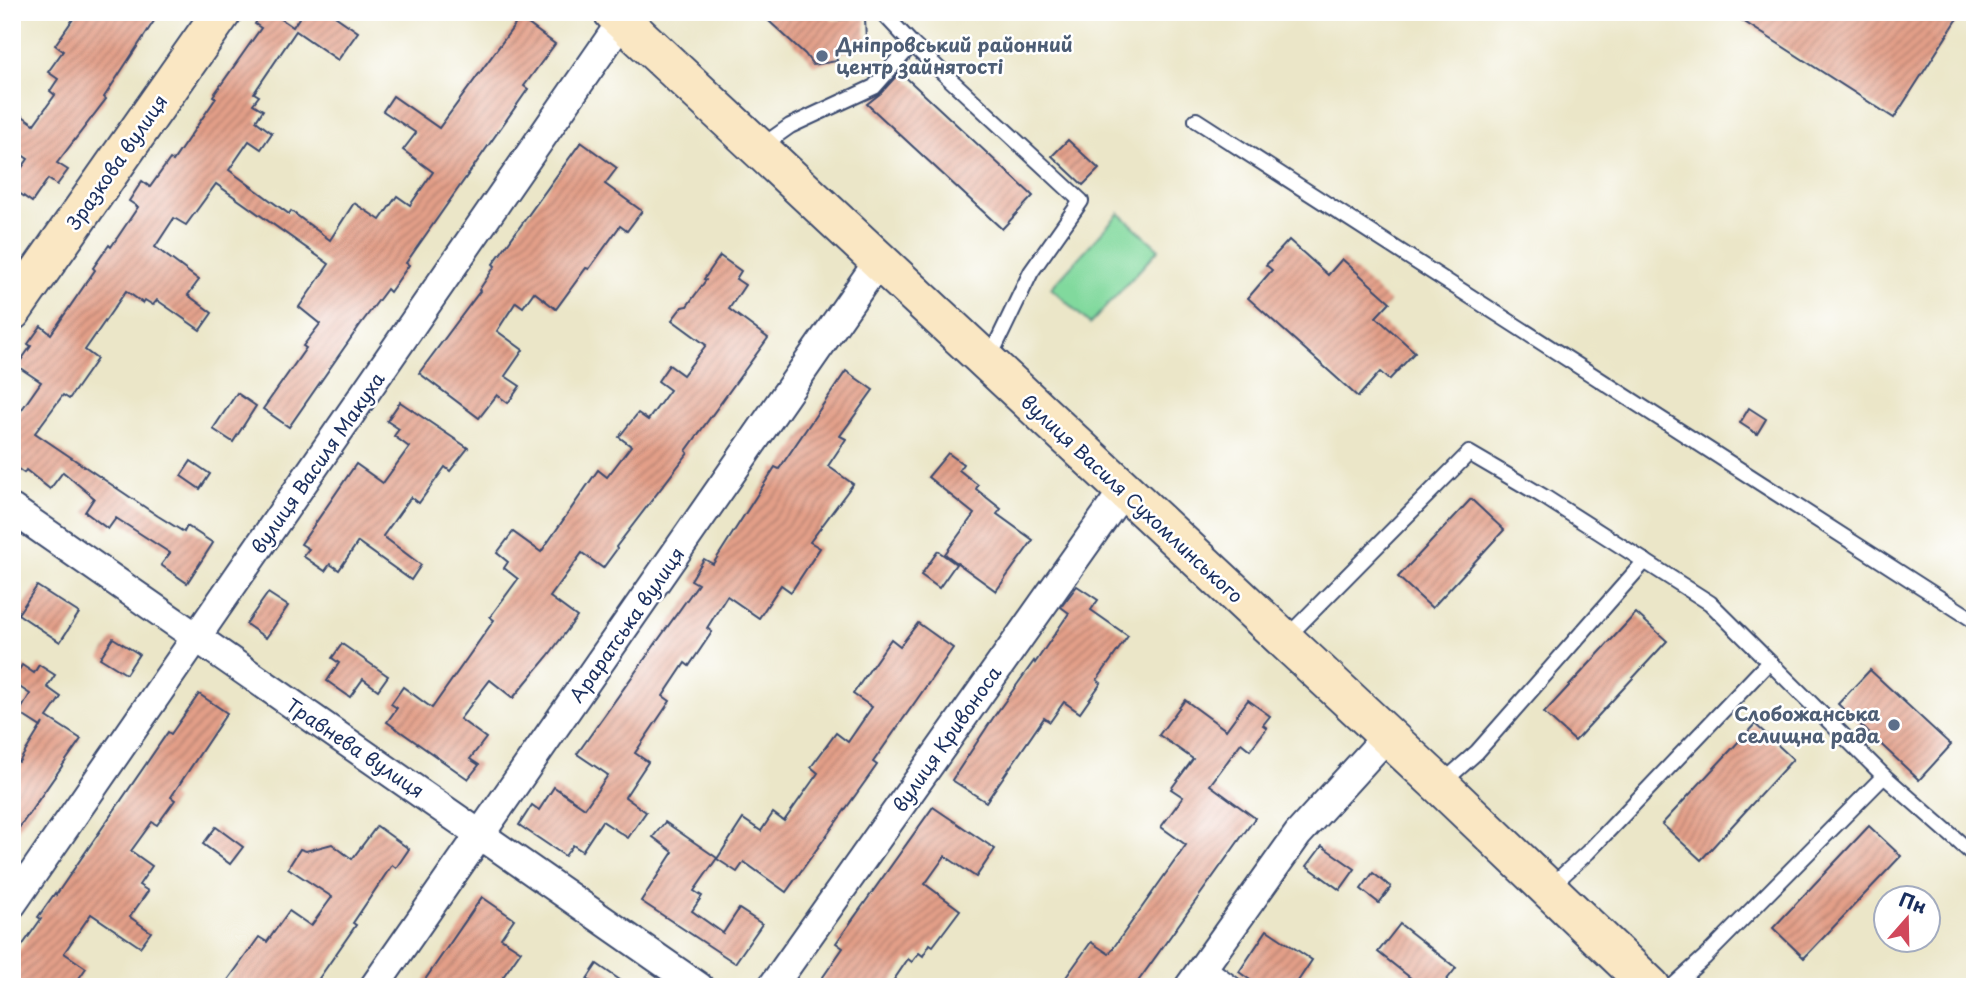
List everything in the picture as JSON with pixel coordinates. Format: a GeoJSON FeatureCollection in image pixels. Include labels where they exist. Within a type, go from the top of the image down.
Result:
{"type":"FeatureCollection","features":[{"type":"Feature","properties":{"kind":"main road","name":"Зразкова вулиця"},"geometry":{"type":"LineString","coordinates":[[12,311],[222,12]]}},
{"type":"Feature","properties":{"kind":"main road","name":"вулиця Василя Сухомлинського"},"geometry":{"type":"LineString","coordinates":[[617,17],[1440,785],[1651,987]]}},
{"type":"Feature","properties":{"kind":"street","name":"вулиця Василя Макуха"},"geometry":{"type":"LineString","coordinates":[[12,904],[196,639],[617,17]]}},
{"type":"Feature","properties":{"kind":"street","name":"Араратська вулиця"},"geometry":{"type":"LineString","coordinates":[[374,987],[878,262]]}},
{"type":"Feature","properties":{"kind":"street","name":"вулиця Кривоноса"},"geometry":{"type":"LineString","coordinates":[[772,987],[1123,491]]}},
{"type":"Feature","properties":{"kind":"street","name":"Травнева вулиця"},"geometry":{"type":"LineString","coordinates":[[12,509],[699,987]]}},
{"type":"Feature","properties":{"kind":"street"},"geometry":{"type":"LineString","coordinates":[[1197,976],[1298,834],[1387,736]]}},
{"type":"Feature","properties":{"kind":"lane"},"geometry":{"type":"LineString","coordinates":[[882,12],[912,44],[1082,201],[1031,272],[987,364]]}},
{"type":"Feature","properties":{"kind":"lane"},"geometry":{"type":"LineString","coordinates":[[758,149],[790,126],[874,87],[912,44]]}},
{"type":"Feature","properties":{"kind":"lane"},"geometry":{"type":"LineString","coordinates":[[1196,120],[1975,621]]}},
{"type":"Feature","properties":{"kind":"lane"},"geometry":{"type":"LineString","coordinates":[[1284,640],[1469,453],[1546,498],[1710,603],[1884,776],[1975,856]]}},
{"type":"Feature","properties":{"kind":"lane"},"geometry":{"type":"LineString","coordinates":[[1440,785],[1476,752],[1645,561]]}},
{"type":"Feature","properties":{"kind":"lane"},"geometry":{"type":"LineString","coordinates":[[1548,889],[1588,852],[1769,662]]}},
{"type":"Feature","properties":{"kind":"lane"},"geometry":{"type":"LineString","coordinates":[[1672,987],[1884,776]]}},
{"type":"Feature","properties":{"kind":"lane"},"geometry":{"type":"LineString","coordinates":[[1197,976],[1237,987]]}},
{"type":"Feature","properties":{"kind":"green space"},"geometry":{"type":"Polygon","coordinates":[[[1119,213],[1159,249],[1090,324],[1051,288],[1119,213]]]}},
{"type":"Feature","properties":{"kind":"building"},"geometry":{"type":"Polygon","coordinates":[[[78,12],[160,12],[104,97],[106,99],[57,163],[68,170],[57,185],[48,179],[32,202],[12,188],[12,182],[28,159],[12,148],[12,126],[21,115],[34,124],[55,95],[50,91],[58,79],[48,72],[63,51],[55,45],[78,12]]]}},
{"type":"Feature","properties":{"kind":"building"},"geometry":{"type":"Polygon","coordinates":[[[262,12],[271,12],[293,27],[303,12],[329,12],[358,32],[338,60],[296,31],[254,93],[259,96],[253,104],[263,110],[256,121],[272,133],[261,149],[249,141],[229,170],[330,240],[354,203],[380,220],[397,196],[410,205],[433,172],[403,150],[416,133],[383,111],[393,96],[439,128],[520,18],[555,44],[524,86],[528,89],[406,263],[409,265],[390,292],[387,289],[360,325],[289,427],[263,409],[320,324],[299,307],[329,264],[216,184],[186,225],[174,218],[155,247],[199,280],[188,295],[212,313],[200,330],[157,300],[153,305],[145,300],[143,303],[126,291],[85,350],[97,359],[69,399],[63,395],[35,433],[158,516],[184,532],[187,526],[213,543],[187,583],[161,565],[170,553],[116,518],[108,529],[85,512],[94,498],[63,472],[50,489],[26,470],[24,473],[12,465],[12,407],[20,412],[41,382],[17,366],[41,326],[51,334],[95,270],[93,268],[109,245],[111,247],[138,207],[129,201],[142,181],[150,187],[170,159],[173,161],[216,98],[213,96],[261,28],[255,24],[262,12]]]}},
{"type":"Feature","properties":{"kind":"building"},"geometry":{"type":"Polygon","coordinates":[[[759,12],[825,12],[833,20],[865,18],[866,41],[853,42],[854,51],[836,53],[837,61],[813,65],[805,54],[759,12]]]}},
{"type":"Feature","properties":{"kind":"building"},"geometry":{"type":"Polygon","coordinates":[[[1729,12],[1962,12],[1894,118],[1729,12]]]}},
{"type":"Feature","properties":{"kind":"building"},"geometry":{"type":"Polygon","coordinates":[[[900,72],[1033,196],[1002,229],[867,104],[900,72]]]}},
{"type":"Feature","properties":{"kind":"building"},"geometry":{"type":"Polygon","coordinates":[[[1068,140],[1099,169],[1083,185],[1052,156],[1068,140]]]}},
{"type":"Feature","properties":{"kind":"building"},"geometry":{"type":"Polygon","coordinates":[[[581,142],[617,168],[605,184],[642,211],[627,231],[620,226],[556,309],[534,292],[523,307],[516,302],[497,331],[523,350],[505,376],[520,386],[508,403],[497,395],[479,418],[419,373],[480,291],[495,266],[493,264],[581,142]]]}},
{"type":"Feature","properties":{"kind":"building"},"geometry":{"type":"Polygon","coordinates":[[[1289,240],[1328,275],[1342,259],[1390,302],[1376,317],[1415,352],[1389,380],[1380,372],[1358,397],[1248,298],[1272,270],[1266,265],[1289,240]]]}},
{"type":"Feature","properties":{"kind":"building"},"geometry":{"type":"Polygon","coordinates":[[[720,256],[741,271],[736,279],[745,285],[729,309],[768,338],[603,568],[582,553],[550,597],[577,617],[548,656],[513,698],[490,680],[460,719],[486,738],[470,759],[479,765],[468,779],[387,722],[397,708],[391,704],[403,687],[432,708],[494,620],[490,617],[518,579],[504,568],[508,562],[497,553],[513,532],[541,552],[598,470],[607,477],[631,446],[619,437],[638,413],[648,420],[670,390],[658,381],[669,365],[683,375],[706,345],[672,320],[682,307],[687,306],[720,256]]]}},
{"type":"Feature","properties":{"kind":"building"},"geometry":{"type":"Polygon","coordinates":[[[846,371],[873,390],[840,436],[846,439],[828,466],[853,484],[810,542],[820,548],[791,592],[781,585],[759,618],[727,596],[707,628],[712,632],[689,666],[685,663],[663,696],[670,701],[635,753],[648,762],[625,797],[646,812],[628,838],[602,821],[582,851],[573,845],[565,856],[519,825],[532,805],[539,810],[554,787],[585,808],[608,775],[577,754],[698,584],[691,580],[704,559],[713,564],[775,467],[779,469],[846,371]]]}},
{"type":"Feature","properties":{"kind":"building"},"geometry":{"type":"Polygon","coordinates":[[[237,393],[256,406],[233,442],[213,429],[237,393]]]}},
{"type":"Feature","properties":{"kind":"building"},"geometry":{"type":"Polygon","coordinates":[[[400,402],[468,448],[450,471],[445,467],[419,503],[411,497],[383,536],[421,565],[411,580],[358,542],[339,570],[330,564],[325,571],[303,556],[309,549],[301,544],[356,464],[383,483],[409,447],[394,436],[399,429],[387,421],[400,402]]]}},
{"type":"Feature","properties":{"kind":"building"},"geometry":{"type":"Polygon","coordinates":[[[1749,408],[1766,419],[1757,434],[1740,423],[1749,408]]]}},
{"type":"Feature","properties":{"kind":"building"},"geometry":{"type":"Polygon","coordinates":[[[948,453],[963,464],[959,470],[978,485],[976,489],[1001,509],[997,514],[1033,540],[996,591],[945,554],[974,514],[928,477],[948,453]]]}},
{"type":"Feature","properties":{"kind":"building"},"geometry":{"type":"Polygon","coordinates":[[[191,461],[210,474],[200,489],[181,476],[191,461]]]}},
{"type":"Feature","properties":{"kind":"building"},"geometry":{"type":"Polygon","coordinates":[[[1471,499],[1504,530],[1432,608],[1398,577],[1471,499]]]}},
{"type":"Feature","properties":{"kind":"building"},"geometry":{"type":"Polygon","coordinates":[[[938,551],[956,564],[939,588],[921,575],[938,551]]]}},
{"type":"Feature","properties":{"kind":"building"},"geometry":{"type":"Polygon","coordinates":[[[37,586],[79,613],[60,642],[18,614],[37,586]]]}},
{"type":"Feature","properties":{"kind":"building"},"geometry":{"type":"Polygon","coordinates":[[[1077,586],[1098,600],[1091,610],[1128,636],[1097,680],[1101,683],[1080,713],[1064,702],[1050,722],[1044,718],[986,802],[952,780],[1069,613],[1061,607],[1077,586]]]}},
{"type":"Feature","properties":{"kind":"building"},"geometry":{"type":"Polygon","coordinates":[[[268,593],[288,606],[266,638],[246,624],[268,593]]]}},
{"type":"Feature","properties":{"kind":"building"},"geometry":{"type":"Polygon","coordinates":[[[1636,613],[1667,641],[1575,741],[1544,713],[1636,613]]]}},
{"type":"Feature","properties":{"kind":"building"},"geometry":{"type":"Polygon","coordinates":[[[918,623],[953,648],[873,762],[877,765],[786,892],[744,862],[737,872],[717,859],[743,819],[761,831],[773,813],[784,821],[818,773],[811,767],[836,733],[848,742],[872,707],[853,694],[891,639],[900,646],[918,623]]]}},
{"type":"Feature","properties":{"kind":"building"},"geometry":{"type":"Polygon","coordinates":[[[113,638],[139,654],[126,674],[100,658],[113,638]]]}},
{"type":"Feature","properties":{"kind":"building"},"geometry":{"type":"Polygon","coordinates":[[[342,644],[388,676],[378,690],[363,679],[350,697],[327,681],[339,663],[332,658],[342,644]]]}},
{"type":"Feature","properties":{"kind":"building"},"geometry":{"type":"Polygon","coordinates":[[[22,665],[34,673],[39,665],[55,675],[47,687],[61,697],[47,717],[81,739],[12,838],[12,758],[19,762],[41,727],[19,713],[30,694],[12,682],[22,665]]]}},
{"type":"Feature","properties":{"kind":"building","name":"Слобожанська селищна рада"},"geometry":{"type":"Polygon","coordinates":[[[1870,670],[1951,745],[1919,780],[1838,704],[1870,670]]]}},
{"type":"Feature","properties":{"kind":"building"},"geometry":{"type":"Polygon","coordinates":[[[199,694],[227,713],[171,797],[175,800],[157,825],[152,822],[131,851],[152,866],[139,885],[148,891],[130,917],[151,932],[140,947],[91,914],[64,953],[86,968],[73,987],[12,987],[12,960],[41,919],[38,917],[168,732],[171,734],[199,694]]]}},
{"type":"Feature","properties":{"kind":"building"},"geometry":{"type":"Polygon","coordinates":[[[1185,700],[1226,730],[1248,700],[1270,716],[1263,725],[1267,728],[1250,750],[1241,743],[1210,785],[1255,818],[1134,987],[1059,987],[1091,942],[1109,954],[1186,845],[1161,827],[1183,797],[1171,789],[1193,759],[1159,735],[1185,700]]]}},
{"type":"Feature","properties":{"kind":"building"},"geometry":{"type":"Polygon","coordinates":[[[1755,724],[1793,759],[1701,860],[1662,824],[1755,724]]]}},
{"type":"Feature","properties":{"kind":"building"},"geometry":{"type":"Polygon","coordinates":[[[933,807],[995,849],[976,877],[945,856],[925,884],[960,910],[923,956],[919,953],[912,962],[908,959],[889,987],[816,987],[843,948],[836,943],[933,807]]]}},
{"type":"Feature","properties":{"kind":"building"},"geometry":{"type":"Polygon","coordinates":[[[665,822],[717,858],[694,891],[702,896],[692,911],[723,933],[739,909],[762,924],[735,963],[641,901],[673,852],[653,837],[665,822]]]}},
{"type":"Feature","properties":{"kind":"building"},"geometry":{"type":"Polygon","coordinates":[[[377,826],[409,849],[396,868],[392,865],[353,923],[356,925],[313,987],[223,987],[259,937],[267,942],[289,911],[311,926],[332,897],[288,868],[300,849],[306,851],[332,844],[352,859],[377,826]]]}},
{"type":"Feature","properties":{"kind":"building"},"geometry":{"type":"Polygon","coordinates":[[[1869,826],[1901,856],[1874,884],[1871,884],[1871,888],[1804,958],[1773,928],[1869,826]]]}},
{"type":"Feature","properties":{"kind":"building"},"geometry":{"type":"Polygon","coordinates":[[[216,827],[243,847],[230,864],[203,844],[216,827]]]}},
{"type":"Feature","properties":{"kind":"building"},"geometry":{"type":"Polygon","coordinates":[[[1322,846],[1355,869],[1340,890],[1307,866],[1322,846]]]}},
{"type":"Feature","properties":{"kind":"building"},"geometry":{"type":"Polygon","coordinates":[[[1373,873],[1391,887],[1379,903],[1361,889],[1373,873]]]}},
{"type":"Feature","properties":{"kind":"building"},"geometry":{"type":"Polygon","coordinates":[[[482,897],[514,919],[501,938],[521,951],[496,987],[420,987],[482,897]]]}},
{"type":"Feature","properties":{"kind":"building"},"geometry":{"type":"Polygon","coordinates":[[[1400,924],[1456,968],[1441,987],[1422,987],[1378,952],[1400,924]]]}},
{"type":"Feature","properties":{"kind":"building"},"geometry":{"type":"Polygon","coordinates":[[[1267,930],[1312,960],[1294,987],[1260,987],[1239,972],[1267,930]]]}},
{"type":"Feature","properties":{"kind":"building"},"geometry":{"type":"Polygon","coordinates":[[[597,964],[630,987],[599,987],[587,979],[597,964]]]}},
{"type":"Feature","properties":{"kind":"place","name":"Дніпровський районний центр зайнятості"},"geometry":{"type":"Point","coordinates":[822,56]}},
{"type":"Feature","properties":{"kind":"place","name":"Слобожанська селищна рада"},"geometry":{"type":"Point","coordinates":[1894,725]}}]}
